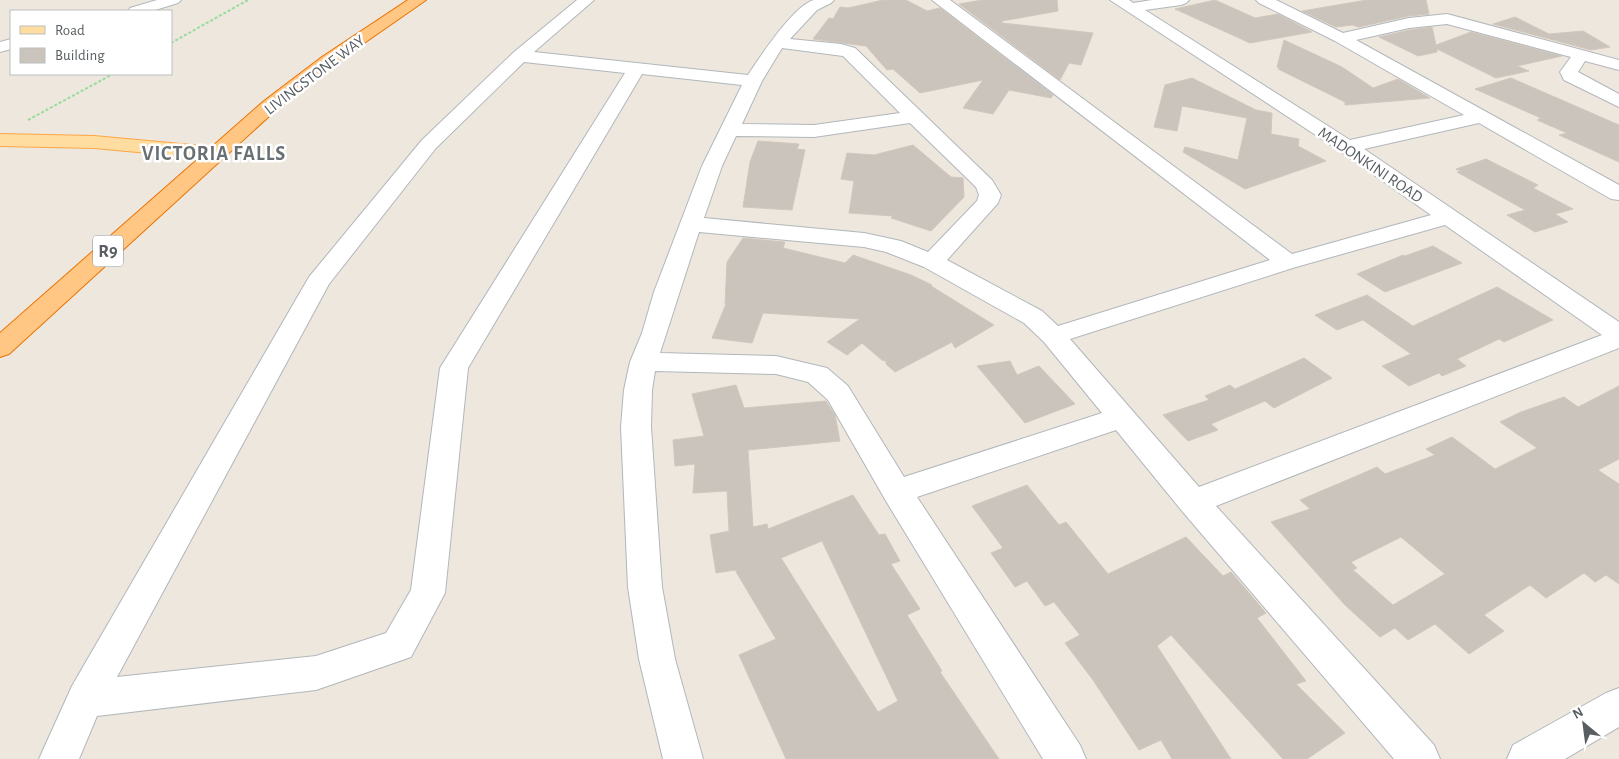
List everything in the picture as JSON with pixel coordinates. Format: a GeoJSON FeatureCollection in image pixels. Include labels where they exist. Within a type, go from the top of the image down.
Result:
{"type":"FeatureCollection","features":[{"type":"Feature","properties":{"kind":"highway","name":"LIVINGSTONE WAY"},"geometry":{"type":"LineString","coordinates":[[214,153],[292,86],[418,0]]}},
{"type":"Feature","properties":{"kind":"highway","name":"R9"},"geometry":{"type":"LineString","coordinates":[[0,348],[190,177],[214,153]]}},
{"type":"Feature","properties":{"kind":"main road"},"geometry":{"type":"LineString","coordinates":[[0,140],[94,142],[214,153]]}},
{"type":"Feature","properties":{"kind":"street"},"geometry":{"type":"LineString","coordinates":[[139,10],[174,0]]}},
{"type":"Feature","properties":{"kind":"street"},"geometry":{"type":"LineString","coordinates":[[58,759],[85,699],[318,282],[430,144],[520,56],[586,0]]}},
{"type":"Feature","properties":{"kind":"street"},"geometry":{"type":"LineString","coordinates":[[683,759],[657,659],[645,587],[636,427],[638,390],[643,362],[655,333],[666,292],[712,166],[728,130],[753,81],[777,43],[812,7],[826,0]]}},
{"type":"Feature","properties":{"kind":"street"},"geometry":{"type":"LineString","coordinates":[[940,0],[1288,262]]}},
{"type":"Feature","properties":{"kind":"street"},"geometry":{"type":"LineString","coordinates":[[1125,4],[1181,0]]}},
{"type":"Feature","properties":{"kind":"street"},"geometry":{"type":"LineString","coordinates":[[1264,0],[1340,38],[1619,194]]}},
{"type":"Feature","properties":{"kind":"street","name":"MADONKINI ROAD"},"geometry":{"type":"LineString","coordinates":[[1125,4],[1347,147],[1619,334]]}},
{"type":"Feature","properties":{"kind":"street"},"geometry":{"type":"LineString","coordinates":[[1340,38],[1408,23],[1447,19],[1619,65]]}},
{"type":"Feature","properties":{"kind":"street"},"geometry":{"type":"LineString","coordinates":[[777,43],[846,50],[981,179],[990,195],[987,203],[932,262]]}},
{"type":"Feature","properties":{"kind":"street"},"geometry":{"type":"LineString","coordinates":[[520,56],[753,81]]}},
{"type":"Feature","properties":{"kind":"street"},"geometry":{"type":"LineString","coordinates":[[1580,56],[1570,72],[1570,76],[1619,101]]}},
{"type":"Feature","properties":{"kind":"street"},"geometry":{"type":"LineString","coordinates":[[85,699],[316,673],[398,645],[428,593],[454,368],[637,68]]}},
{"type":"Feature","properties":{"kind":"street"},"geometry":{"type":"LineString","coordinates":[[728,130],[814,131],[914,117]]}},
{"type":"Feature","properties":{"kind":"street"},"geometry":{"type":"LineString","coordinates":[[1347,147],[1480,117]]}},
{"type":"Feature","properties":{"kind":"street"},"geometry":{"type":"LineString","coordinates":[[1053,336],[1288,262],[1448,217]]}},
{"type":"Feature","properties":{"kind":"street"},"geometry":{"type":"LineString","coordinates":[[691,224],[864,240],[894,246],[932,262],[1033,317],[1053,336],[1193,502],[1420,759]]}},
{"type":"Feature","properties":{"kind":"street"},"geometry":{"type":"LineString","coordinates":[[1193,502],[1619,338]]}},
{"type":"Feature","properties":{"kind":"street"},"geometry":{"type":"LineString","coordinates":[[643,362],[776,366],[817,375],[838,393],[897,492],[1066,759]]}},
{"type":"Feature","properties":{"kind":"street"},"geometry":{"type":"LineString","coordinates":[[897,492],[1122,417]]}},
{"type":"Feature","properties":{"kind":"street"},"geometry":{"type":"LineString","coordinates":[[1537,757],[1619,706]]}},
{"type":"Feature","properties":{"kind":"path"},"geometry":{"type":"LineString","coordinates":[[172,42],[248,0]]}},
{"type":"Feature","properties":{"kind":"path"},"geometry":{"type":"LineString","coordinates":[[24,123],[47,108],[111,75]]}},
{"type":"Feature","properties":{"kind":"building"},"geometry":{"type":"Polygon","coordinates":[[[883,0],[906,0],[927,11],[940,8],[1053,95],[1051,98],[1009,90],[993,114],[963,108],[983,80],[920,93],[893,69],[887,70],[866,46],[813,39],[829,18],[833,19],[840,7],[848,8],[883,0]]]}},
{"type":"Feature","properties":{"kind":"building"},"geometry":{"type":"Polygon","coordinates":[[[982,0],[1057,0],[1058,11],[1002,21],[1002,23],[1093,33],[1081,65],[1069,63],[1060,80],[959,4],[982,0]]]}},
{"type":"Feature","properties":{"kind":"building"},"geometry":{"type":"Polygon","coordinates":[[[1215,0],[1255,18],[1278,14],[1312,32],[1250,43],[1175,9],[1215,0]]]}},
{"type":"Feature","properties":{"kind":"building"},"geometry":{"type":"Polygon","coordinates":[[[1367,0],[1426,0],[1429,14],[1409,16],[1359,27],[1352,25],[1336,27],[1302,11],[1367,0]]]}},
{"type":"Feature","properties":{"kind":"building"},"geometry":{"type":"Polygon","coordinates":[[[1515,17],[1549,34],[1583,31],[1610,47],[1591,50],[1493,24],[1515,17]]]}},
{"type":"Feature","properties":{"kind":"building"},"geometry":{"type":"Polygon","coordinates":[[[1432,27],[1436,45],[1471,32],[1562,56],[1517,66],[1529,71],[1496,78],[1437,49],[1437,52],[1418,56],[1379,37],[1432,27]]]}},
{"type":"Feature","properties":{"kind":"building"},"geometry":{"type":"Polygon","coordinates":[[[1284,40],[1342,67],[1373,88],[1398,79],[1430,98],[1345,105],[1345,102],[1278,69],[1280,68],[1277,67],[1284,40]]]}},
{"type":"Feature","properties":{"kind":"building"},"geometry":{"type":"Polygon","coordinates":[[[1192,78],[1256,110],[1272,113],[1271,134],[1299,139],[1298,146],[1326,161],[1245,189],[1183,152],[1185,147],[1238,160],[1247,118],[1182,106],[1177,131],[1154,127],[1165,85],[1192,78]]]}},
{"type":"Feature","properties":{"kind":"building"},"geometry":{"type":"Polygon","coordinates":[[[1511,78],[1619,125],[1619,162],[1559,135],[1567,133],[1537,120],[1541,118],[1475,89],[1511,78]]]}},
{"type":"Feature","properties":{"kind":"building"},"geometry":{"type":"Polygon","coordinates":[[[758,141],[799,144],[797,149],[805,150],[792,210],[743,207],[750,162],[758,141]]]}},
{"type":"Feature","properties":{"kind":"building"},"geometry":{"type":"Polygon","coordinates":[[[913,145],[951,177],[963,178],[964,197],[931,231],[891,218],[893,216],[849,213],[854,181],[841,179],[847,153],[874,155],[913,145]]]}},
{"type":"Feature","properties":{"kind":"building"},"geometry":{"type":"Polygon","coordinates":[[[1486,159],[1538,185],[1533,188],[1573,209],[1555,214],[1568,222],[1535,232],[1507,215],[1525,210],[1457,172],[1461,171],[1456,169],[1486,159]]]}},
{"type":"Feature","properties":{"kind":"building"},"geometry":{"type":"Polygon","coordinates":[[[743,238],[785,242],[783,248],[845,263],[853,255],[911,275],[932,285],[994,325],[955,348],[952,342],[895,372],[886,364],[886,361],[882,360],[862,343],[847,355],[827,342],[860,319],[763,313],[752,343],[712,338],[726,304],[727,262],[743,238]]]}},
{"type":"Feature","properties":{"kind":"building"},"geometry":{"type":"Polygon","coordinates":[[[1433,246],[1462,263],[1385,292],[1357,274],[1403,255],[1405,256],[1433,246]]]}},
{"type":"Feature","properties":{"kind":"building"},"geometry":{"type":"Polygon","coordinates":[[[1497,287],[1553,320],[1504,342],[1499,339],[1457,359],[1466,366],[1442,376],[1439,373],[1409,386],[1382,366],[1411,354],[1363,320],[1337,330],[1315,315],[1367,295],[1413,326],[1497,287]]]}},
{"type":"Feature","properties":{"kind":"building"},"geometry":{"type":"Polygon","coordinates":[[[1304,358],[1332,378],[1274,408],[1265,401],[1211,424],[1218,430],[1188,441],[1163,415],[1209,400],[1205,396],[1230,385],[1235,389],[1304,358]]]}},
{"type":"Feature","properties":{"kind":"building"},"geometry":{"type":"Polygon","coordinates":[[[1010,361],[1017,375],[1039,366],[1075,404],[1025,423],[977,366],[1010,361]]]}},
{"type":"Feature","properties":{"kind":"building"},"geometry":{"type":"Polygon","coordinates":[[[736,385],[744,408],[826,401],[835,415],[840,441],[748,450],[753,527],[767,524],[768,529],[853,495],[879,535],[885,534],[900,561],[891,564],[920,609],[907,615],[942,671],[940,672],[999,759],[786,759],[739,655],[776,639],[735,570],[716,573],[710,535],[729,531],[727,491],[693,493],[695,464],[675,466],[673,440],[704,436],[692,394],[736,385]],[[822,541],[781,558],[878,712],[898,701],[822,541]]]}},
{"type":"Feature","properties":{"kind":"building"},"geometry":{"type":"Polygon","coordinates":[[[1619,386],[1619,459],[1598,470],[1619,484],[1619,584],[1606,575],[1595,582],[1584,573],[1546,598],[1530,585],[1484,615],[1504,631],[1469,654],[1435,624],[1408,640],[1395,628],[1380,637],[1345,605],[1271,522],[1310,509],[1300,500],[1377,467],[1385,474],[1435,455],[1426,449],[1452,437],[1495,469],[1537,448],[1500,422],[1521,412],[1564,397],[1578,407],[1619,386]],[[1401,537],[1351,562],[1357,568],[1353,570],[1393,605],[1445,574],[1401,537]]]}},
{"type":"Feature","properties":{"kind":"building"},"geometry":{"type":"Polygon","coordinates":[[[1027,485],[1059,525],[1066,522],[1108,574],[1186,537],[1223,576],[1231,572],[1266,613],[1257,618],[1306,681],[1296,684],[1345,733],[1307,759],[1283,759],[1171,635],[1157,646],[1231,759],[1172,759],[1161,740],[1139,750],[1093,680],[1065,643],[1080,635],[1054,602],[1045,606],[1027,581],[1015,587],[991,553],[1003,548],[972,506],[1027,485]]]}},
{"type":"Feature","properties":{"kind":"district","name":"VICTORIA FALLS"},"geometry":{"type":"Point","coordinates":[214,153]}}]}
